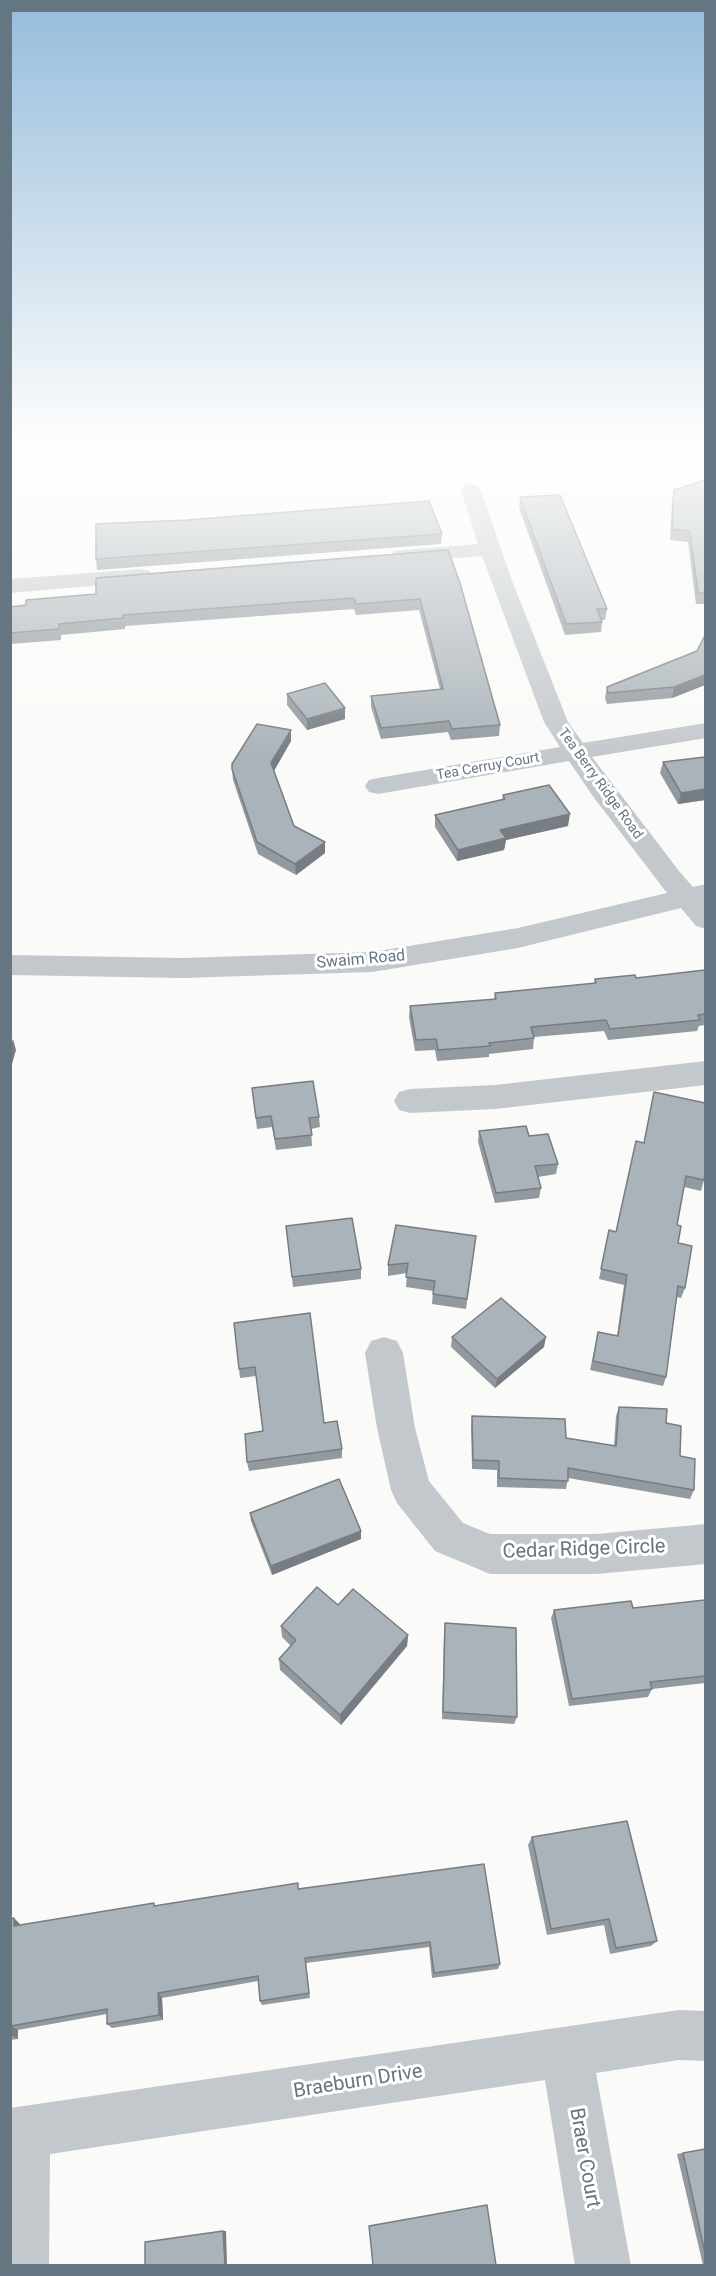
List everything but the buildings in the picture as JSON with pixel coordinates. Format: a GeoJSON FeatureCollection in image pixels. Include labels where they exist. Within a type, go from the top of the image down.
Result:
{"type":"FeatureCollection","features":[{"type":"Feature","properties":{"kind":"street"},"geometry":{"type":"LineString","coordinates":[[385,557],[490,549]]}},
{"type":"Feature","properties":{"kind":"street","name":"Tea Berry Ridge Road"},"geometry":{"type":"LineString","coordinates":[[490,549],[556,722],[615,807],[700,903]]}},
{"type":"Feature","properties":{"kind":"street"},"geometry":{"type":"LineString","coordinates":[[10,586],[163,574]]}},
{"type":"Feature","properties":{"kind":"street","name":"Tea Cerruy Court"},"geometry":{"type":"LineString","coordinates":[[378,786],[705,730]]}},
{"type":"Feature","properties":{"kind":"street","name":"Swaim Road"},"geometry":{"type":"LineString","coordinates":[[10,966],[183,968],[372,962],[518,938],[700,903]]}},
{"type":"Feature","properties":{"kind":"street"},"geometry":{"type":"LineString","coordinates":[[410,1101],[495,1096],[705,1073]]}},
{"type":"Feature","properties":{"kind":"street","name":"Cedar Ridge Circle"},"geometry":{"type":"LineString","coordinates":[[384,1353],[396,1428],[411,1490],[449,1537],[490,1554],[596,1554],[705,1544]]}},
{"type":"Feature","properties":{"kind":"street","name":"Braeburn Drive"},"geometry":{"type":"LineString","coordinates":[[17,2133],[679,2035],[705,2036]]}},
{"type":"Feature","properties":{"kind":"street","name":"Braer Court"},"geometry":{"type":"LineString","coordinates":[[566,2051],[603,2265]]}},
{"type":"Feature","properties":{"kind":"street"},"geometry":{"type":"LineString","coordinates":[[17,2133],[21,2265]]}}]}
